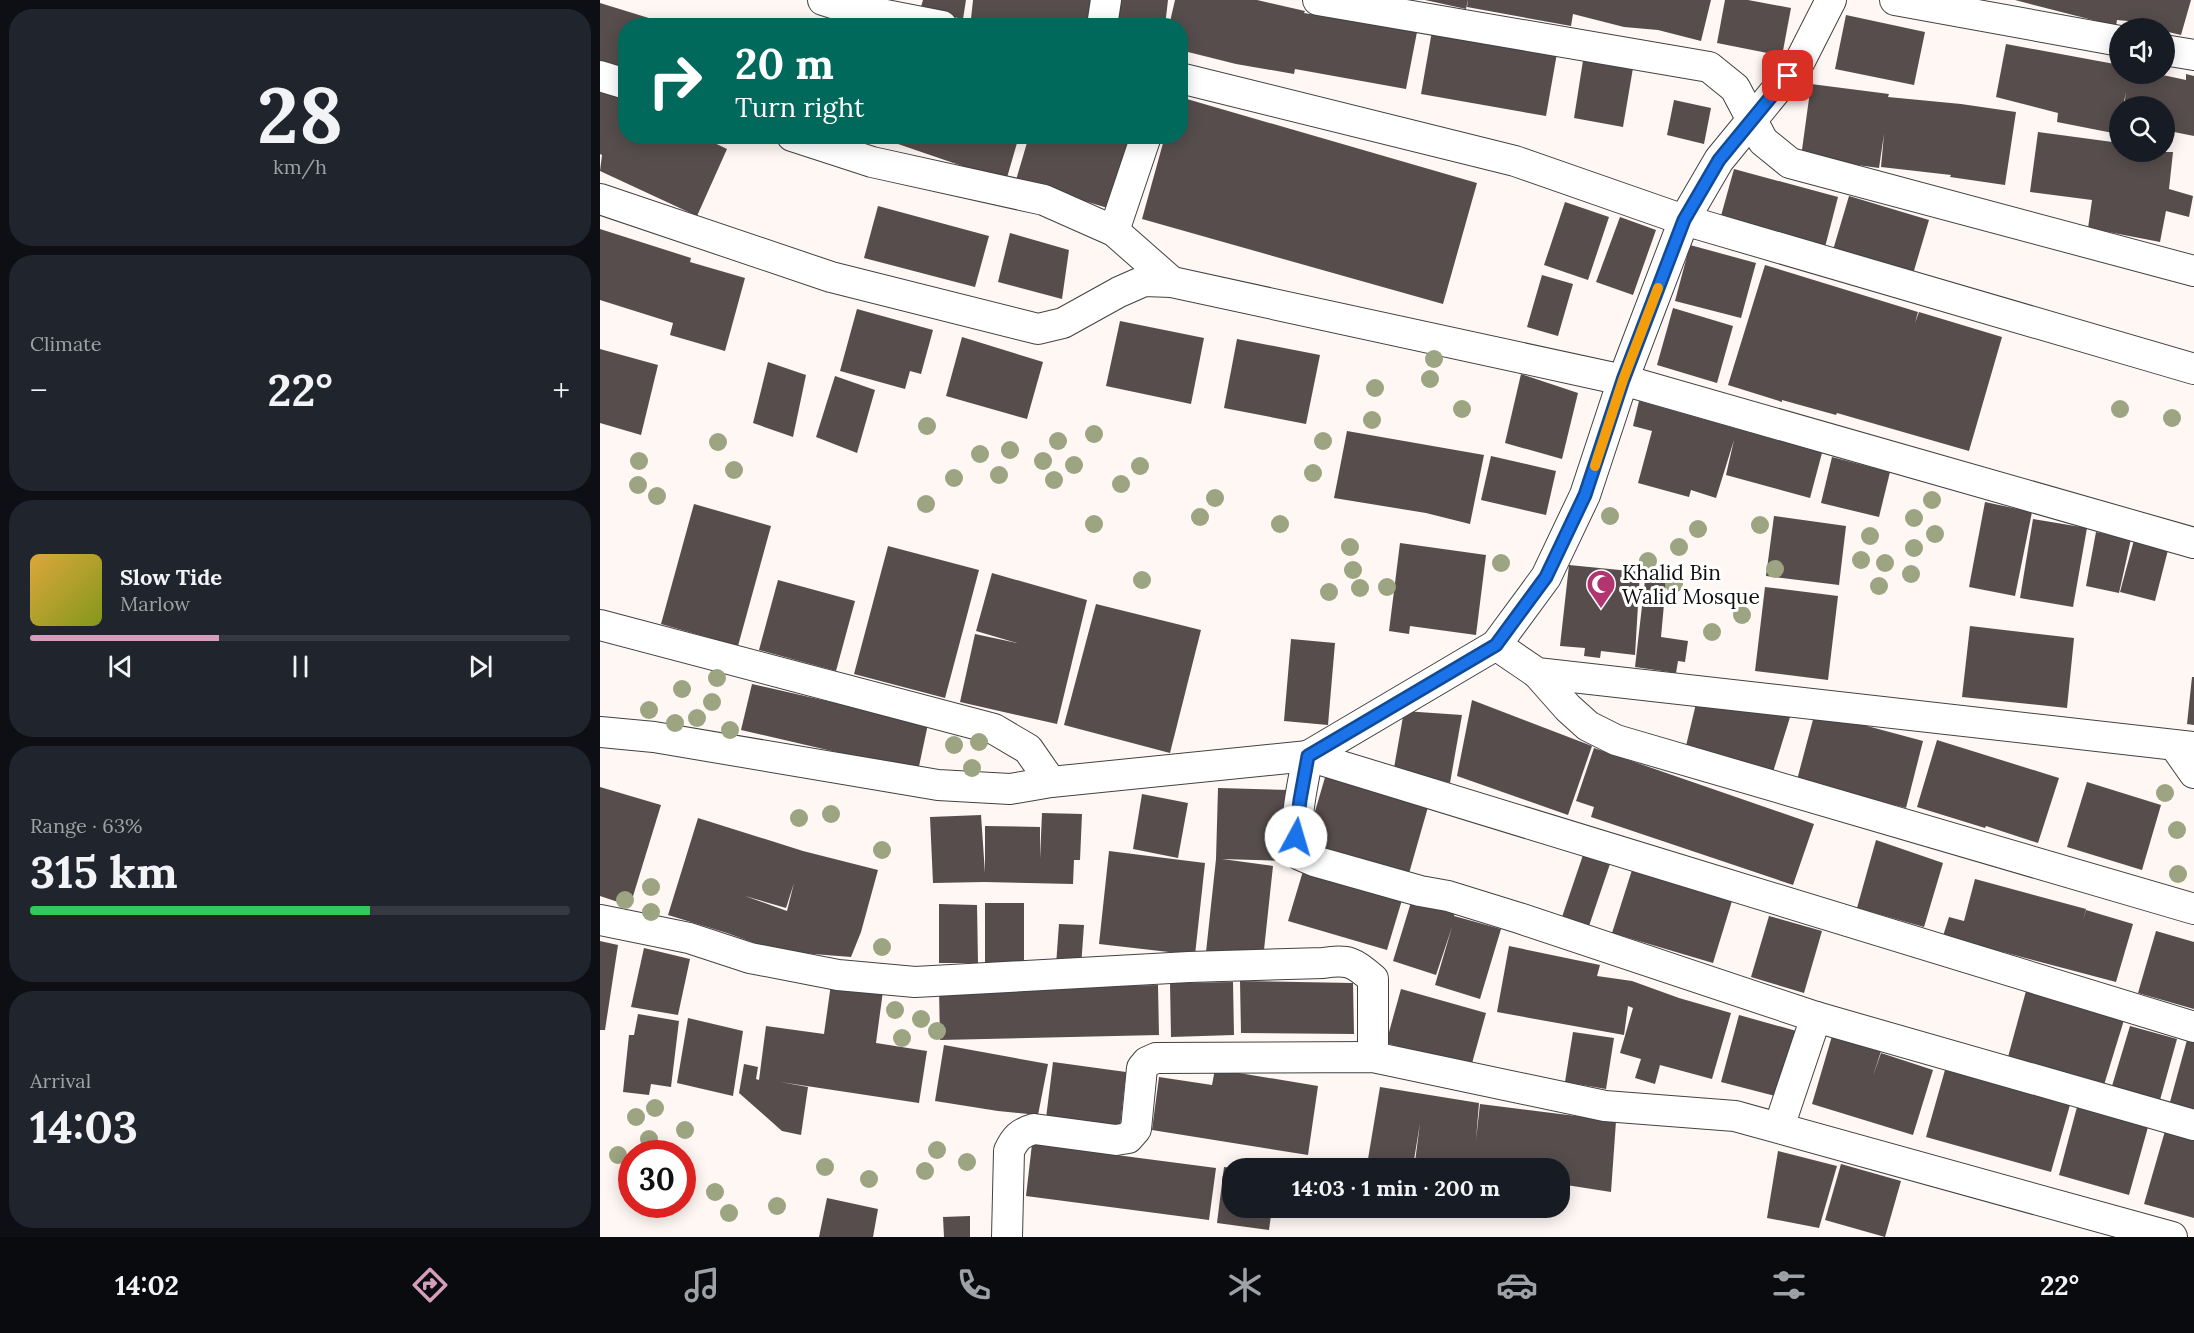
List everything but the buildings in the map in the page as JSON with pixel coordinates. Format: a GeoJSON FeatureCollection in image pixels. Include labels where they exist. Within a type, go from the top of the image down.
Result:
{"type":"FeatureCollection","features":[{"type":"Feature","properties":{"kind":"street"},"geometry":{"type":"LineString","coordinates":[[823,0],[890,18]]}},
{"type":"Feature","properties":{"kind":"street"},"geometry":{"type":"LineString","coordinates":[[1103,18],[1106,0]]}},
{"type":"Feature","properties":{"kind":"street"},"geometry":{"type":"LineString","coordinates":[[1318,0],[1709,67],[1735,88],[1763,141],[1790,163],[2194,271]]}},
{"type":"Feature","properties":{"kind":"street"},"geometry":{"type":"LineString","coordinates":[[1831,0],[1800,61],[1719,160],[1684,220],[1623,380],[1585,495],[1546,577],[1496,645],[1308,756],[1296,837],[1300,855],[1314,861],[1420,891],[1448,896],[1520,918],[1816,1017],[2194,1125]]}},
{"type":"Feature","properties":{"kind":"street"},"geometry":{"type":"LineString","coordinates":[[1895,0],[2109,40]]}},
{"type":"Feature","properties":{"kind":"street"},"geometry":{"type":"LineString","coordinates":[[2175,52],[2194,55]]}},
{"type":"Feature","properties":{"kind":"street"},"geometry":{"type":"LineString","coordinates":[[600,76],[618,82]]}},
{"type":"Feature","properties":{"kind":"street"},"geometry":{"type":"LineString","coordinates":[[1188,80],[1515,161],[1684,220],[2194,369]]}},
{"type":"Feature","properties":{"kind":"street"},"geometry":{"type":"LineString","coordinates":[[843,144],[875,149],[1044,200],[1114,231],[1172,282]]}},
{"type":"Feature","properties":{"kind":"street"},"geometry":{"type":"LineString","coordinates":[[1114,231],[1143,144]]}},
{"type":"Feature","properties":{"kind":"street"},"geometry":{"type":"LineString","coordinates":[[600,199],[831,277],[1038,329],[1063,323],[1144,281],[1172,282],[1623,380],[2194,543]]}},
{"type":"Feature","properties":{"kind":"street"},"geometry":{"type":"LineString","coordinates":[[600,625],[994,729],[1028,749],[1050,782]]}},
{"type":"Feature","properties":{"kind":"street"},"geometry":{"type":"LineString","coordinates":[[1496,645],[1537,673],[1568,708],[1588,726],[1616,740],[2194,909]]}},
{"type":"Feature","properties":{"kind":"street"},"geometry":{"type":"LineString","coordinates":[[1537,673],[2184,746],[2194,774]]}},
{"type":"Feature","properties":{"kind":"street"},"geometry":{"type":"LineString","coordinates":[[600,732],[654,737],[938,785],[1010,789],[1050,782],[1308,756],[2194,1027]]}},
{"type":"Feature","properties":{"kind":"street"},"geometry":{"type":"LineString","coordinates":[[600,920],[689,938],[750,958],[838,975],[915,982],[1189,966],[1323,963],[1342,960],[1357,964],[1373,979],[1373,1057]]}},
{"type":"Feature","properties":{"kind":"street"},"geometry":{"type":"LineString","coordinates":[[1779,1127],[1816,1017]]}},
{"type":"Feature","properties":{"kind":"street"},"geometry":{"type":"LineString","coordinates":[[1007,1237],[1009,1151],[1015,1138],[1023,1132],[1034,1129],[1116,1140],[1128,1138],[1136,1129],[1142,1068],[1147,1062],[1156,1058],[1373,1057],[1605,1106],[1735,1116],[2172,1237]]}},
{"type":"Feature","properties":{"kind":"slow traffic"},"geometry":{"type":"LineString","coordinates":[[1595,466],[1623,380],[1658,288]]}},
{"type":"Feature","properties":{"kind":"place","name":"Khalid Bin Walid Mosque"},"geometry":{"type":"Point","coordinates":[1601,610]}},
{"type":"Feature","properties":{"kind":"route"},"geometry":{"type":"LineString","coordinates":[[1296,837],[1308,756],[1496,645],[1546,577],[1585,495],[1623,380],[1684,220],[1719,160],[1788,76]]}}]}
